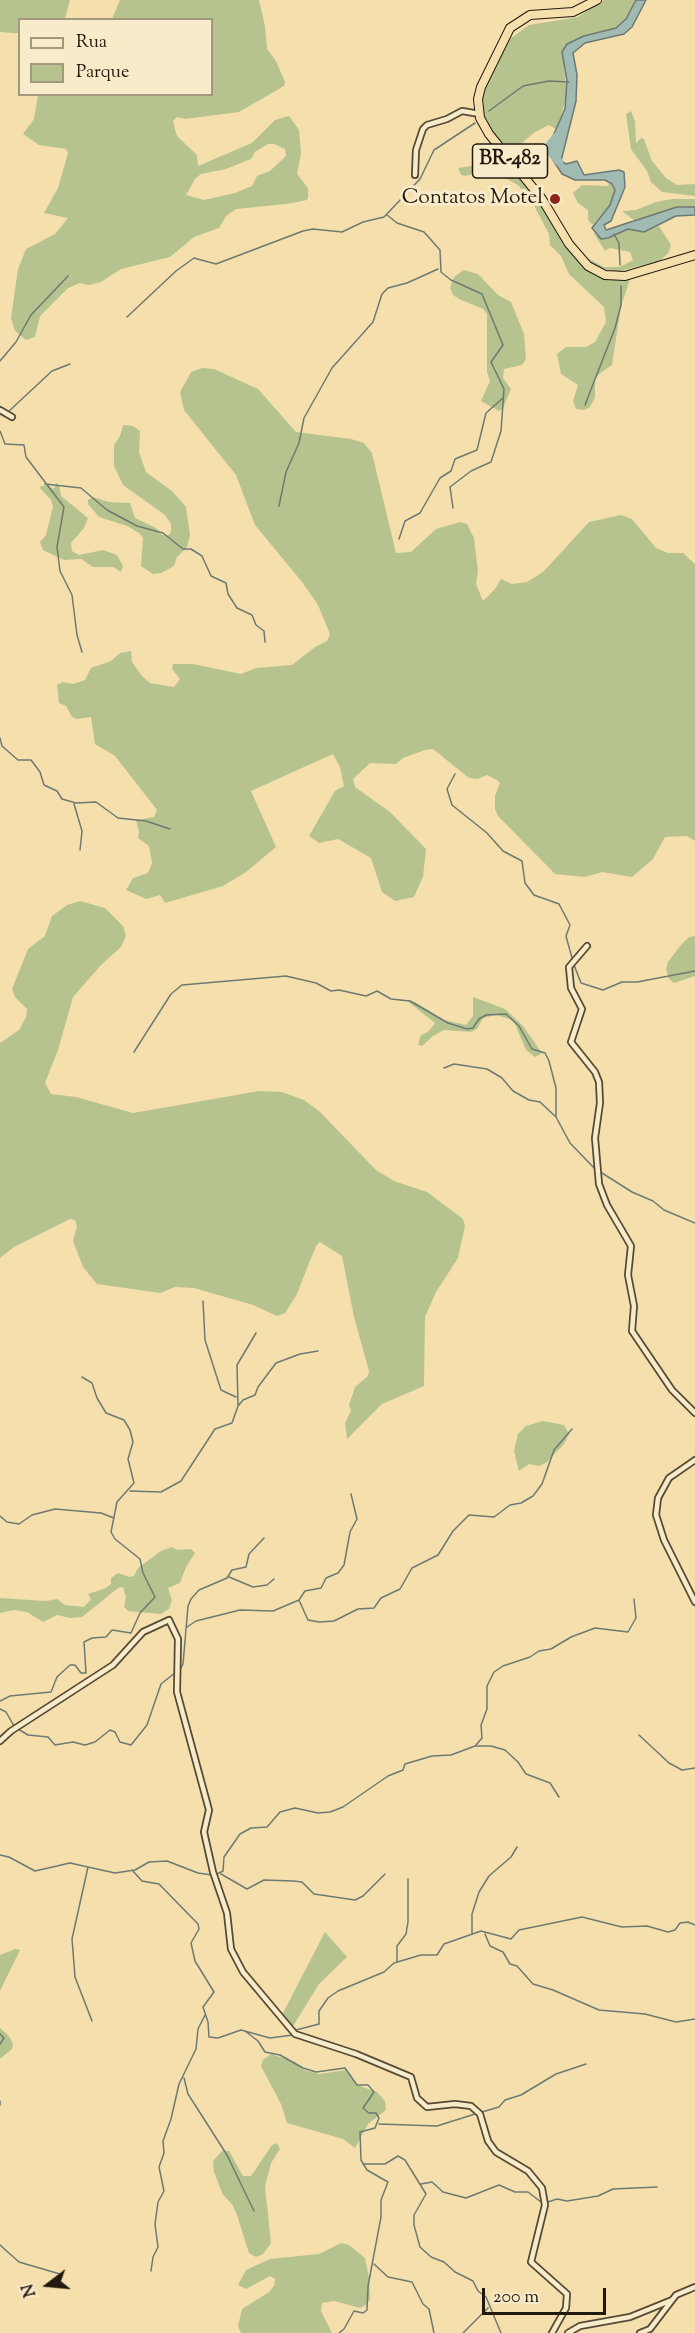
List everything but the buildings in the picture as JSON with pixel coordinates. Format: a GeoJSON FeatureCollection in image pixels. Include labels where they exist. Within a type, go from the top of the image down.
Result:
{"type":"FeatureCollection","features":[{"type":"Feature","properties":{"kind":"highway","name":"BR-482"},"geometry":{"type":"LineString","coordinates":[[597,0],[573,12],[537,13],[517,21],[505,36],[481,87],[478,99],[480,114],[489,135],[542,199],[570,244],[588,266],[605,275],[626,276],[695,255]]}},
{"type":"Feature","properties":{"kind":"street"},"geometry":{"type":"LineString","coordinates":[[415,175],[416,150],[423,129],[427,125],[447,120],[462,111],[480,114]]}},
{"type":"Feature","properties":{"kind":"street"},"geometry":{"type":"LineString","coordinates":[[0,410],[12,417]]}},
{"type":"Feature","properties":{"kind":"street"},"geometry":{"type":"LineString","coordinates":[[587,946],[570,967],[571,988],[582,1009],[580,1022],[571,1039],[573,1047],[595,1072],[599,1082],[600,1103],[595,1138],[599,1184],[606,1205],[631,1246],[628,1275],[634,1306],[632,1331],[672,1390],[695,1413]]}},
{"type":"Feature","properties":{"kind":"street"},"geometry":{"type":"LineString","coordinates":[[695,1460],[669,1478],[658,1498],[656,1515],[664,1540],[695,1602]]}},
{"type":"Feature","properties":{"kind":"street"},"geometry":{"type":"LineString","coordinates":[[0,1742],[11,1731],[113,1665],[143,1632],[169,1620],[178,1639],[177,1692],[209,1810],[204,1832],[208,1852],[227,1912],[231,1949],[243,1972],[295,2034],[356,2054],[411,2077],[417,2098],[427,2107],[455,2104],[471,2106],[480,2115],[488,2141],[496,2152],[528,2171],[542,2188],[545,2205],[531,2262],[567,2294],[566,2308],[552,2333]]}},
{"type":"Feature","properties":{"kind":"street"},"geometry":{"type":"LineString","coordinates":[[640,2333],[650,2329],[676,2295],[695,2287]]}},
{"type":"Feature","properties":{"kind":"street"},"geometry":{"type":"LineString","coordinates":[[568,2333],[580,2326],[630,2317],[672,2300]]}},
{"type":"Feature","properties":{"kind":"green space"},"geometry":{"type":"Polygon","coordinates":[[[0,0],[70,0],[65,18],[18,18],[18,33],[0,32],[0,0]]]}},
{"type":"Feature","properties":{"kind":"green space"},"geometry":{"type":"Polygon","coordinates":[[[120,0],[259,0],[267,49],[276,61],[285,82],[284,86],[239,112],[185,119],[177,117],[173,121],[177,136],[197,155],[198,166],[252,143],[275,120],[289,116],[299,130],[301,153],[297,174],[308,188],[308,197],[307,200],[286,204],[236,209],[226,216],[219,228],[194,237],[170,257],[121,269],[101,282],[89,285],[80,283],[68,288],[40,316],[35,337],[26,340],[15,331],[11,318],[18,269],[26,249],[55,234],[68,218],[44,213],[58,188],[68,153],[66,149],[39,145],[23,134],[34,119],[38,96],[213,96],[213,18],[112,18],[120,0]],[[268,144],[255,152],[251,159],[226,169],[201,174],[195,179],[186,195],[204,200],[235,193],[252,186],[257,176],[270,171],[286,156],[285,149],[268,144]]]}},
{"type":"Feature","properties":{"kind":"green space"},"geometry":{"type":"Polygon","coordinates":[[[603,0],[636,0],[626,19],[616,28],[567,44],[564,70],[567,94],[559,125],[556,129],[549,125],[535,132],[509,154],[485,124],[480,98],[510,39],[529,25],[578,17],[603,0]]]}},
{"type":"Feature","properties":{"kind":"green space"},"geometry":{"type":"Polygon","coordinates":[[[631,111],[635,121],[636,143],[641,138],[644,139],[652,161],[666,178],[677,185],[695,184],[695,196],[662,192],[651,182],[647,171],[631,149],[626,114],[631,111]]]}},
{"type":"Feature","properties":{"kind":"green space"},"geometry":{"type":"Polygon","coordinates":[[[492,163],[509,165],[544,208],[572,254],[584,268],[603,277],[631,276],[621,306],[612,365],[599,374],[595,380],[595,398],[589,408],[584,410],[576,409],[573,401],[578,385],[561,374],[557,354],[566,347],[586,347],[595,342],[606,322],[604,307],[569,274],[561,256],[550,245],[549,234],[532,202],[519,186],[496,172],[487,171],[465,176],[461,175],[458,168],[492,163]]]}},
{"type":"Feature","properties":{"kind":"green space"},"geometry":{"type":"Polygon","coordinates":[[[610,183],[615,189],[610,205],[593,225],[588,220],[588,210],[578,203],[573,193],[582,185],[607,186],[610,183]]]}},
{"type":"Feature","properties":{"kind":"green space"},"geometry":{"type":"Polygon","coordinates":[[[695,199],[695,207],[677,207],[635,221],[622,211],[636,210],[656,202],[695,199]]]}},
{"type":"Feature","properties":{"kind":"green space"},"geometry":{"type":"Polygon","coordinates":[[[659,226],[671,245],[669,252],[660,261],[616,272],[598,267],[584,256],[604,267],[620,267],[633,260],[630,252],[610,248],[605,251],[593,232],[601,239],[628,229],[643,232],[659,226]]]}},
{"type":"Feature","properties":{"kind":"green space"},"geometry":{"type":"Polygon","coordinates":[[[464,270],[478,274],[498,295],[511,302],[524,334],[526,359],[522,365],[504,369],[503,378],[511,389],[503,408],[499,411],[481,401],[490,381],[487,372],[487,314],[483,309],[453,295],[450,288],[454,277],[464,270]]]}},
{"type":"Feature","properties":{"kind":"green space"},"geometry":{"type":"Polygon","coordinates":[[[202,368],[214,369],[258,389],[296,432],[351,439],[364,443],[372,453],[396,553],[411,552],[436,529],[460,522],[467,524],[474,538],[478,571],[476,584],[483,601],[501,579],[512,584],[527,582],[543,572],[589,522],[621,515],[632,519],[656,548],[668,553],[683,553],[695,564],[695,841],[687,836],[665,837],[653,859],[632,877],[602,872],[585,877],[555,874],[498,816],[495,809],[495,796],[500,783],[497,780],[487,775],[478,779],[469,778],[433,749],[425,750],[403,758],[396,764],[370,763],[353,779],[355,787],[390,812],[426,849],[423,877],[414,897],[395,901],[382,892],[371,858],[338,839],[319,843],[309,836],[335,791],[344,786],[340,767],[333,754],[251,791],[276,847],[246,872],[223,886],[165,903],[160,895],[146,899],[126,890],[133,878],[148,873],[152,863],[149,846],[138,838],[136,820],[154,817],[157,810],[115,756],[95,744],[91,717],[77,719],[72,717],[66,706],[59,703],[57,685],[62,682],[73,684],[85,680],[91,668],[111,661],[120,653],[131,651],[132,662],[150,683],[174,687],[180,679],[172,669],[173,664],[193,664],[241,674],[256,668],[292,665],[315,647],[327,641],[330,634],[318,605],[255,525],[236,475],[184,410],[180,392],[191,372],[202,368]]]}},
{"type":"Feature","properties":{"kind":"green space"},"geometry":{"type":"Polygon","coordinates":[[[123,425],[133,426],[140,431],[139,452],[146,472],[172,491],[186,507],[190,535],[187,547],[177,557],[174,566],[161,573],[153,574],[141,566],[143,538],[139,533],[127,526],[99,517],[88,504],[88,500],[93,497],[109,502],[130,503],[135,518],[156,528],[162,535],[169,535],[171,532],[171,524],[165,515],[123,485],[114,466],[114,445],[123,425]]]}},
{"type":"Feature","properties":{"kind":"green space"},"geometry":{"type":"Polygon","coordinates":[[[56,483],[59,485],[61,496],[88,518],[84,528],[71,543],[72,551],[79,555],[103,550],[117,555],[123,566],[121,572],[113,567],[93,567],[81,559],[64,560],[43,550],[40,542],[46,535],[53,506],[51,500],[39,487],[46,485],[54,489],[56,483]]]}},
{"type":"Feature","properties":{"kind":"green space"},"geometry":{"type":"Polygon","coordinates":[[[80,901],[105,908],[123,926],[126,936],[121,947],[102,964],[73,997],[58,1050],[45,1083],[51,1094],[76,1097],[133,1113],[259,1091],[282,1092],[304,1100],[320,1112],[376,1170],[394,1181],[427,1192],[463,1219],[465,1226],[458,1258],[436,1292],[425,1317],[424,1386],[382,1404],[347,1439],[345,1423],[351,1411],[349,1405],[355,1387],[368,1376],[369,1371],[354,1317],[342,1256],[320,1242],[316,1246],[296,1296],[285,1313],[277,1316],[253,1305],[194,1288],[175,1287],[160,1293],[97,1284],[83,1267],[73,1241],[77,1226],[75,1220],[70,1219],[14,1247],[0,1258],[0,1043],[19,1030],[26,1017],[27,1009],[15,997],[12,989],[28,949],[45,936],[52,916],[67,905],[80,901]]]}},
{"type":"Feature","properties":{"kind":"green space"},"geometry":{"type":"Polygon","coordinates":[[[695,936],[695,976],[674,983],[669,979],[666,969],[668,962],[689,937],[695,936]]]}},
{"type":"Feature","properties":{"kind":"green space"},"geometry":{"type":"Polygon","coordinates":[[[473,997],[505,1009],[523,1026],[542,1053],[535,1057],[526,1050],[515,1024],[510,1019],[496,1015],[483,1018],[477,1029],[471,1032],[444,1030],[422,1046],[418,1045],[421,1035],[428,1032],[435,1023],[406,1000],[415,1002],[444,1020],[466,1025],[473,1016],[473,997]]]}},
{"type":"Feature","properties":{"kind":"green space"},"geometry":{"type":"Polygon","coordinates":[[[543,1421],[564,1425],[569,1434],[564,1444],[546,1463],[539,1466],[529,1464],[519,1471],[514,1451],[518,1434],[526,1426],[543,1421]]]}},
{"type":"Feature","properties":{"kind":"green space"},"geometry":{"type":"Polygon","coordinates":[[[172,1547],[177,1550],[191,1549],[195,1553],[180,1583],[168,1588],[172,1600],[169,1609],[161,1614],[128,1611],[124,1607],[126,1597],[123,1587],[118,1588],[82,1617],[70,1618],[57,1615],[43,1622],[27,1612],[14,1610],[0,1613],[0,1598],[46,1601],[57,1599],[65,1605],[84,1607],[91,1599],[88,1594],[106,1588],[111,1584],[111,1578],[118,1573],[134,1576],[138,1568],[161,1551],[172,1547]]]}},
{"type":"Feature","properties":{"kind":"green space"},"geometry":{"type":"Polygon","coordinates":[[[325,1932],[347,1957],[319,1984],[290,2031],[283,2013],[325,1932]]]}},
{"type":"Feature","properties":{"kind":"green space"},"geometry":{"type":"Polygon","coordinates":[[[15,1949],[20,1950],[0,1991],[0,1955],[15,1949]]]}},
{"type":"Feature","properties":{"kind":"green space"},"geometry":{"type":"Polygon","coordinates":[[[0,2028],[9,2036],[13,2044],[12,2049],[0,2059],[0,2028]]]}},
{"type":"Feature","properties":{"kind":"green space"},"geometry":{"type":"Polygon","coordinates":[[[271,2054],[295,2062],[304,2070],[319,2074],[346,2070],[357,2085],[377,2092],[385,2101],[386,2110],[368,2124],[355,2148],[343,2139],[287,2123],[281,2104],[261,2066],[263,2060],[271,2054]]]}},
{"type":"Feature","properties":{"kind":"green space"},"geometry":{"type":"Polygon","coordinates":[[[277,2143],[280,2149],[271,2163],[265,2186],[271,2243],[263,2254],[256,2257],[249,2253],[237,2215],[232,2204],[223,2195],[214,2172],[213,2161],[222,2151],[229,2151],[243,2176],[251,2176],[272,2145],[277,2143]]]}},
{"type":"Feature","properties":{"kind":"green space"},"geometry":{"type":"Polygon","coordinates":[[[341,2243],[349,2245],[365,2258],[370,2299],[366,2305],[360,2308],[334,2301],[322,2303],[321,2311],[332,2333],[241,2333],[238,2326],[242,2309],[269,2292],[274,2286],[275,2279],[270,2276],[246,2289],[238,2285],[246,2270],[270,2259],[319,2254],[341,2243]]]}},
{"type":"Feature","properties":{"kind":"water"},"geometry":{"type":"Polygon","coordinates":[[[636,0],[646,0],[632,27],[624,34],[585,43],[573,53],[577,75],[576,101],[561,161],[566,164],[577,161],[584,175],[619,170],[624,172],[625,187],[611,221],[604,225],[606,230],[677,207],[695,207],[695,215],[676,216],[644,232],[628,229],[601,239],[592,228],[610,205],[615,190],[612,184],[605,180],[575,180],[562,174],[553,160],[549,145],[565,109],[567,81],[562,52],[567,44],[584,36],[616,28],[626,19],[636,0]]]}},
{"type":"Feature","properties":{"kind":"waterway"},"geometry":{"type":"LineString","coordinates":[[489,111],[523,86],[549,81],[569,82]]}},
{"type":"Feature","properties":{"kind":"waterway"},"geometry":{"type":"LineString","coordinates":[[127,317],[176,271],[194,258],[216,264],[303,231],[313,229],[342,232],[363,222],[384,217],[420,179],[434,150],[475,123]]}},
{"type":"Feature","properties":{"kind":"waterway"},"geometry":{"type":"LineString","coordinates":[[557,136],[547,148],[559,162]]}},
{"type":"Feature","properties":{"kind":"waterway"},"geometry":{"type":"LineString","coordinates":[[387,215],[397,223],[424,232],[440,250],[441,272],[451,280],[482,294],[503,345],[491,362],[504,389],[501,431],[491,462],[471,471],[450,487],[453,508]]}},
{"type":"Feature","properties":{"kind":"waterway"},"geometry":{"type":"LineString","coordinates":[[614,234],[619,243],[620,265]]}},
{"type":"Feature","properties":{"kind":"waterway"},"geometry":{"type":"LineString","coordinates":[[279,506],[286,472],[299,443],[304,418],[332,368],[373,322],[382,294],[388,288],[407,283],[438,269]]}},
{"type":"Feature","properties":{"kind":"waterway"},"geometry":{"type":"LineString","coordinates":[[0,361],[16,342],[31,315],[68,276]]}},
{"type":"Feature","properties":{"kind":"waterway"},"geometry":{"type":"LineString","coordinates":[[585,405],[615,328],[621,305],[621,286]]}},
{"type":"Feature","properties":{"kind":"waterway"},"geometry":{"type":"LineString","coordinates":[[8,412],[52,371],[70,364]]}},
{"type":"Feature","properties":{"kind":"waterway"},"geometry":{"type":"LineString","coordinates":[[399,539],[405,521],[420,513],[440,478],[451,471],[455,459],[477,450],[486,413],[503,398]]}},
{"type":"Feature","properties":{"kind":"waterway"},"geometry":{"type":"LineString","coordinates":[[0,431],[5,444],[24,445],[26,457],[64,507],[57,547],[60,571],[72,595],[77,635],[82,652]]}},
{"type":"Feature","properties":{"kind":"waterway"},"geometry":{"type":"LineString","coordinates":[[45,484],[81,488],[107,510],[137,526],[163,533],[183,549],[191,549],[202,556],[211,576],[226,583],[228,594],[237,608],[252,615],[256,625],[264,631],[265,642]]}},
{"type":"Feature","properties":{"kind":"waterway"},"geometry":{"type":"LineString","coordinates":[[0,738],[2,746],[18,760],[31,760],[40,772],[44,785],[57,791],[62,799],[76,803],[96,802],[118,818],[146,821],[170,829]]}},
{"type":"Feature","properties":{"kind":"waterway"},"geometry":{"type":"LineString","coordinates":[[455,774],[447,789],[452,805],[487,833],[503,851],[522,861],[525,883],[534,895],[559,904],[570,925],[566,936],[572,958]]}},
{"type":"Feature","properties":{"kind":"waterway"},"geometry":{"type":"LineString","coordinates":[[74,804],[82,831],[80,850]]}},
{"type":"Feature","properties":{"kind":"waterway"},"geometry":{"type":"LineString","coordinates":[[574,965],[581,983],[603,990],[622,982],[637,982],[695,971]]}},
{"type":"Feature","properties":{"kind":"waterway"},"geometry":{"type":"LineString","coordinates":[[134,1052],[171,994],[182,985],[286,976],[316,983],[331,991],[339,990],[366,996],[377,991],[391,999],[410,1001],[448,1023],[467,1029],[473,1028],[479,1019],[486,1015],[506,1014],[519,1026],[532,1049],[545,1053],[549,1061],[556,1088],[556,1117]]}},
{"type":"Feature","properties":{"kind":"waterway"},"geometry":{"type":"LineString","coordinates":[[444,1068],[454,1064],[487,1069],[502,1078],[513,1091],[529,1100],[540,1102],[556,1117],[570,1143],[597,1171]]}},
{"type":"Feature","properties":{"kind":"waterway"},"geometry":{"type":"LineString","coordinates":[[602,1173],[632,1192],[653,1201],[664,1210],[695,1223]]}},
{"type":"Feature","properties":{"kind":"waterway"},"geometry":{"type":"LineString","coordinates":[[203,1301],[205,1340],[221,1390],[236,1397]]}},
{"type":"Feature","properties":{"kind":"waterway"},"geometry":{"type":"LineString","coordinates":[[238,1405],[237,1365],[256,1333]]}},
{"type":"Feature","properties":{"kind":"waterway"},"geometry":{"type":"LineString","coordinates":[[130,1491],[161,1492],[181,1481],[215,1429],[232,1423],[238,1406],[243,1400],[255,1395],[258,1387],[276,1363],[300,1354],[318,1351]]}},
{"type":"Feature","properties":{"kind":"waterway"},"geometry":{"type":"LineString","coordinates":[[0,1701],[10,1696],[51,1692],[57,1677],[70,1665],[75,1665],[81,1673],[86,1673],[84,1642],[92,1638],[106,1637],[112,1630],[131,1633],[140,1613],[155,1597],[143,1573],[140,1559],[115,1539],[111,1532],[117,1502],[134,1483],[128,1459],[133,1442],[130,1430],[124,1420],[106,1413],[97,1398],[92,1383],[82,1377]]}},
{"type":"Feature","properties":{"kind":"waterway"},"geometry":{"type":"LineString","coordinates":[[299,1600],[308,1620],[319,1622],[334,1621],[358,1609],[374,1608],[381,1598],[400,1589],[412,1568],[438,1555],[453,1531],[469,1515],[494,1517],[510,1505],[521,1503],[533,1496],[542,1484],[554,1450],[572,1429]]}},
{"type":"Feature","properties":{"kind":"waterway"},"geometry":{"type":"LineString","coordinates":[[187,1627],[196,1621],[240,1610],[273,1611],[299,1600],[305,1591],[321,1588],[326,1578],[338,1573],[344,1565],[350,1532],[357,1519],[351,1494]]}},
{"type":"Feature","properties":{"kind":"waterway"},"geometry":{"type":"LineString","coordinates":[[0,1516],[7,1522],[19,1524],[32,1515],[55,1509],[101,1513],[114,1518]]}},
{"type":"Feature","properties":{"kind":"waterway"},"geometry":{"type":"LineString","coordinates":[[180,1670],[183,1664],[188,1606],[191,1599],[199,1590],[227,1578],[232,1570],[246,1567],[249,1554],[264,1538]]}},
{"type":"Feature","properties":{"kind":"waterway"},"geometry":{"type":"LineString","coordinates":[[229,1577],[253,1587],[267,1585],[274,1579]]}},
{"type":"Feature","properties":{"kind":"waterway"},"geometry":{"type":"LineString","coordinates":[[476,1745],[482,1738],[481,1725],[487,1709],[487,1686],[494,1672],[503,1666],[530,1657],[539,1651],[551,1649],[571,1637],[595,1628],[628,1632],[636,1618],[634,1599]]}},
{"type":"Feature","properties":{"kind":"waterway"},"geometry":{"type":"LineString","coordinates":[[18,1729],[28,1735],[48,1737],[55,1745],[73,1742],[85,1745],[95,1742],[110,1730],[115,1732],[120,1742],[131,1745],[147,1725],[161,1684],[176,1672]]}},
{"type":"Feature","properties":{"kind":"waterway"},"geometry":{"type":"LineString","coordinates":[[0,1709],[6,1712],[14,1726]]}},
{"type":"Feature","properties":{"kind":"waterway"},"geometry":{"type":"LineString","coordinates":[[639,1735],[669,1763],[682,1770],[695,1768]]}},
{"type":"Feature","properties":{"kind":"waterway"},"geometry":{"type":"LineString","coordinates":[[215,1875],[223,1871],[224,1857],[240,1834],[251,1828],[267,1827],[280,1812],[295,1808],[318,1813],[330,1812],[343,1807],[388,1776],[403,1770],[405,1764],[432,1756],[451,1755],[475,1746],[491,1746],[505,1750],[518,1762],[526,1774],[550,1783],[559,1797]]}},
{"type":"Feature","properties":{"kind":"waterway"},"geometry":{"type":"LineString","coordinates":[[472,1933],[472,1914],[479,1892],[489,1876],[511,1857],[517,1847]]}},
{"type":"Feature","properties":{"kind":"waterway"},"geometry":{"type":"LineString","coordinates":[[0,1855],[9,1857],[35,1871],[70,1863],[115,1873],[135,1870],[149,1862],[167,1861],[198,1873],[212,1875]]}},
{"type":"Feature","properties":{"kind":"waterway"},"geometry":{"type":"LineString","coordinates":[[88,1867],[72,1939],[75,1977],[92,2021]]}},
{"type":"Feature","properties":{"kind":"waterway"},"geometry":{"type":"LineString","coordinates":[[132,1870],[142,1881],[159,1884],[198,1924],[199,1929],[191,1943],[195,1961],[214,1992],[203,2007],[208,2022],[209,2037],[218,2038],[241,2030],[270,2038],[293,2035]]}},
{"type":"Feature","properties":{"kind":"waterway"},"geometry":{"type":"LineString","coordinates":[[221,1874],[247,1889],[264,1880],[293,1881],[302,1882],[314,1894],[355,1900],[363,1896],[385,1874]]}},
{"type":"Feature","properties":{"kind":"waterway"},"geometry":{"type":"LineString","coordinates":[[397,1961],[397,1946],[406,1934],[408,1922],[408,1879]]}},
{"type":"Feature","properties":{"kind":"waterway"},"geometry":{"type":"LineString","coordinates":[[296,2030],[319,2024],[319,2011],[328,1998],[338,1991],[384,1972],[394,1963],[421,1955],[437,1955],[444,1944],[481,1931],[511,1939],[519,1930],[582,1917],[622,1927],[647,1926],[668,1932],[675,1930],[680,1923],[688,1922],[695,1925]]}},
{"type":"Feature","properties":{"kind":"waterway"},"geometry":{"type":"LineString","coordinates":[[485,1934],[490,1946],[503,1952],[510,1964],[517,1966],[533,1984],[599,2010],[645,2014],[676,2022],[695,2019]]}},
{"type":"Feature","properties":{"kind":"waterway"},"geometry":{"type":"LineString","coordinates":[[151,2271],[153,2257],[158,2247],[155,2224],[158,2202],[164,2191],[159,2167],[164,2153],[163,2141],[179,2084],[196,2049],[198,2029],[205,2015]]}},
{"type":"Feature","properties":{"kind":"waterway"},"geometry":{"type":"LineString","coordinates":[[245,2031],[258,2041],[265,2052],[280,2055],[303,2068],[316,2072],[345,2068],[357,2085],[368,2085],[374,2092],[363,2108],[369,2113],[376,2113],[379,2118],[375,2128],[360,2132],[361,2160],[367,2170],[388,2182],[381,2200],[381,2217],[368,2286],[367,2310],[363,2313],[354,2311],[344,2329],[339,2333]]}},
{"type":"Feature","properties":{"kind":"waterway"},"geometry":{"type":"LineString","coordinates":[[0,2034],[4,2038],[0,2044]]}},
{"type":"Feature","properties":{"kind":"waterway"},"geometry":{"type":"LineString","coordinates":[[482,2112],[499,2107],[505,2100],[521,2095],[556,2074],[586,2064]]}},
{"type":"Feature","properties":{"kind":"waterway"},"geometry":{"type":"LineString","coordinates":[[184,2078],[188,2094],[227,2155],[254,2211]]}},
{"type":"Feature","properties":{"kind":"waterway"},"geometry":{"type":"LineString","coordinates":[[379,2124],[437,2126],[475,2114]]}},
{"type":"Feature","properties":{"kind":"waterway"},"geometry":{"type":"LineString","coordinates":[[363,2164],[385,2164],[398,2156],[405,2160],[426,2194],[414,2215],[414,2225],[420,2247],[431,2257],[444,2262],[455,2272],[473,2281],[478,2291],[486,2297],[501,2333]]}},
{"type":"Feature","properties":{"kind":"waterway"},"geometry":{"type":"LineString","coordinates":[[421,2184],[432,2182],[443,2192],[466,2198],[499,2185],[515,2192],[528,2192],[541,2202]]}},
{"type":"Feature","properties":{"kind":"waterway"},"geometry":{"type":"LineString","coordinates":[[545,2203],[557,2199],[567,2201],[598,2196],[613,2189],[657,2187]]}},
{"type":"Feature","properties":{"kind":"waterway"},"geometry":{"type":"LineString","coordinates":[[0,2245],[19,2262],[60,2274]]}},
{"type":"Feature","properties":{"kind":"waterway"},"geometry":{"type":"LineString","coordinates":[[374,2264],[388,2277],[412,2282],[423,2304],[429,2309],[434,2333]]}},
{"type":"Feature","properties":{"kind":"waterway"},"geometry":{"type":"LineString","coordinates":[[463,2333],[488,2308]]}},
{"type":"Feature","properties":{"kind":"place","name":"Contatos Motel"},"geometry":{"type":"Point","coordinates":[555,199]}}]}
